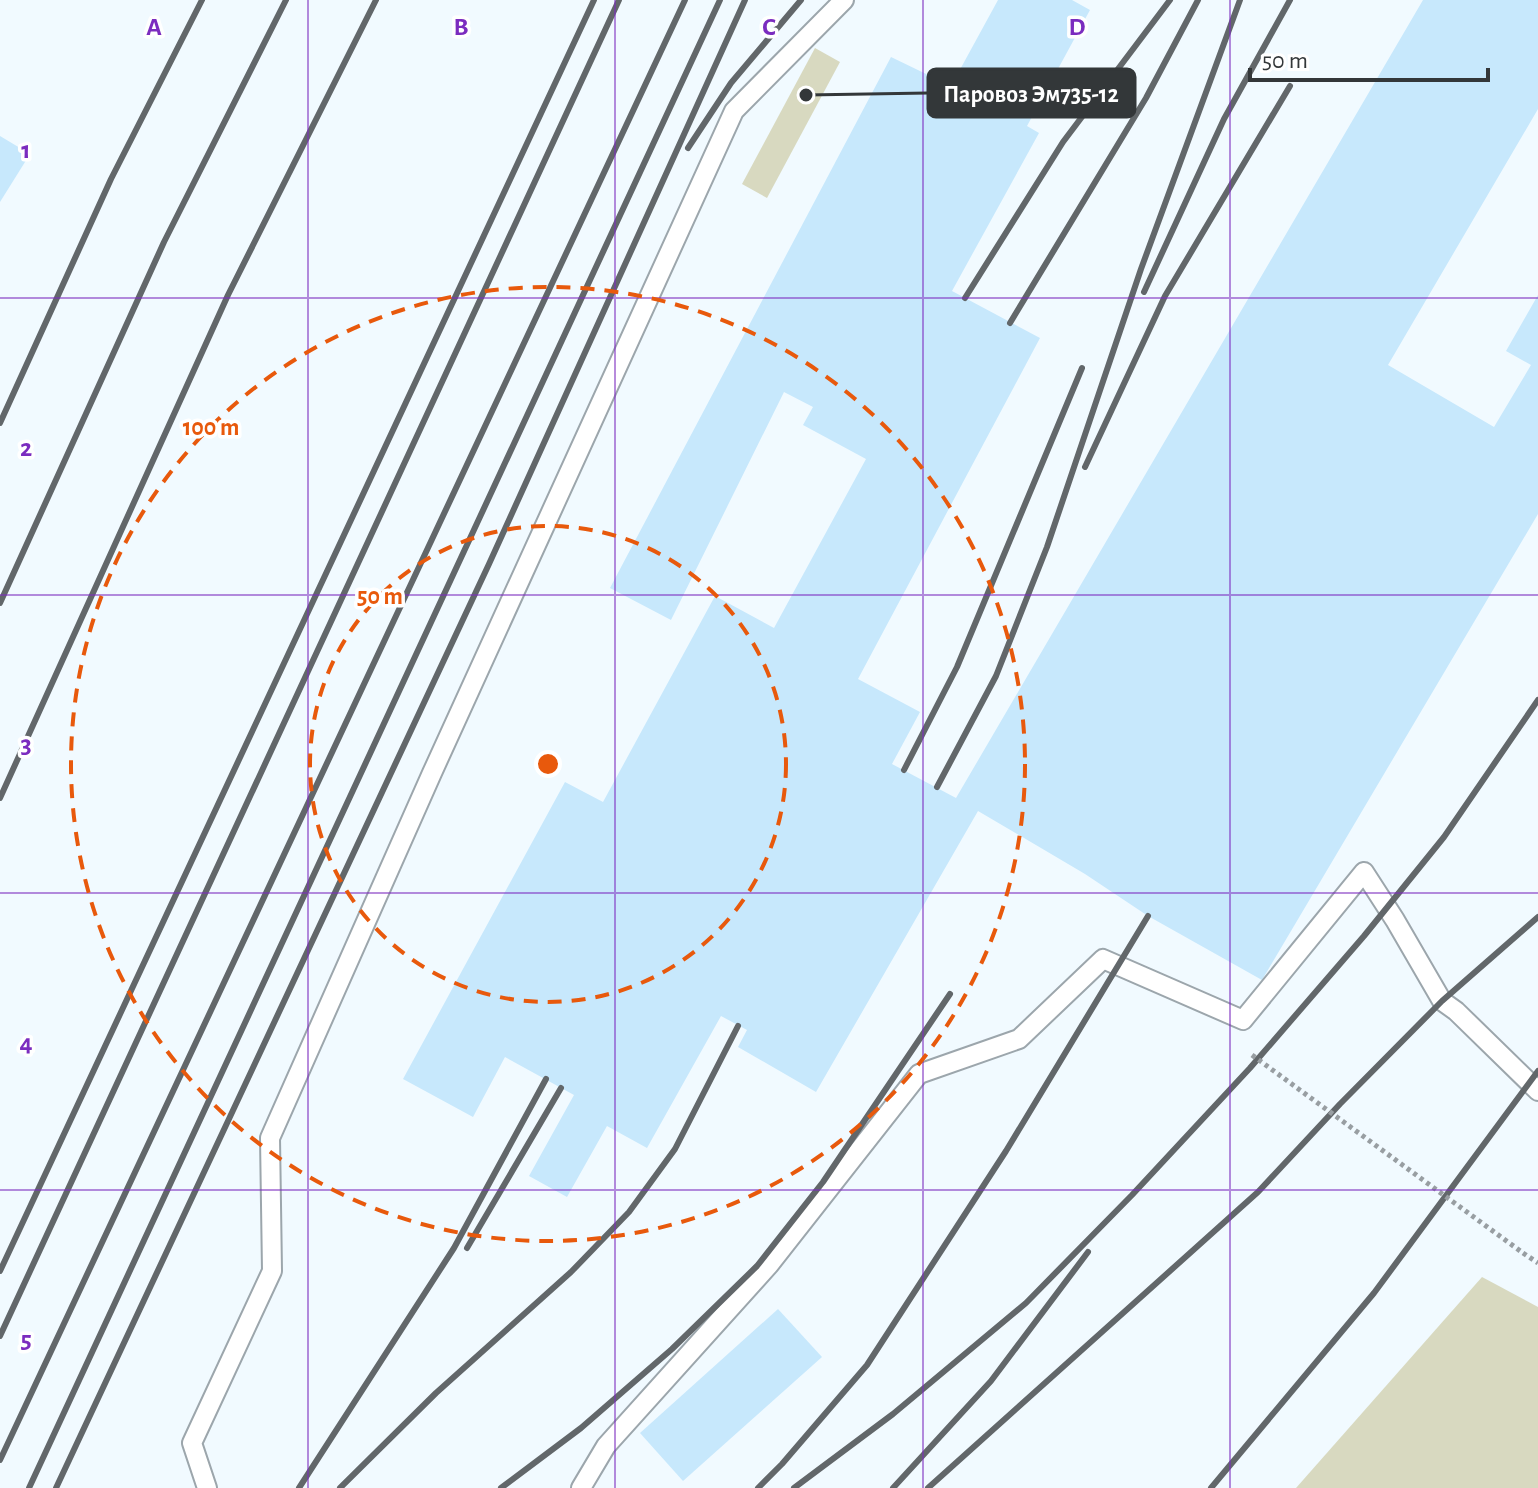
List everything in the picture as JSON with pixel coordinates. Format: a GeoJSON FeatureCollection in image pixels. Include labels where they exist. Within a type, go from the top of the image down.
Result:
{"type":"FeatureCollection","features":[{"type":"Feature","properties":{"kind":"lane"},"geometry":{"type":"LineString","coordinates":[[207,1488],[192,1443],[272,1271],[270,1138],[432,773],[734,111],[844,0]]}},
{"type":"Feature","properties":{"kind":"lane"},"geometry":{"type":"LineString","coordinates":[[581,1488],[606,1446],[769,1265],[919,1074],[1019,1039],[1103,959],[1243,1020],[1364,872],[1442,1001],[1538,1091]]}},
{"type":"Feature","properties":{"kind":"path"},"geometry":{"type":"LineString","coordinates":[[1252,1055],[1538,1263]]}},
{"type":"Feature","properties":{"kind":"green space"},"geometry":{"type":"Polygon","coordinates":[[[815,48],[840,62],[767,198],[742,184],[815,48]]]}},
{"type":"Feature","properties":{"kind":"green space"},"geometry":{"type":"Polygon","coordinates":[[[1482,1277],[1538,1307],[1538,1488],[1296,1488],[1482,1277]]]}},
{"type":"Feature","properties":{"kind":"building"},"geometry":{"type":"Polygon","coordinates":[[[998,0],[1072,0],[1090,10],[1027,126],[1039,133],[952,291],[1040,338],[858,679],[920,712],[892,764],[956,798],[1423,0],[1538,0],[1538,109],[1388,365],[1494,427],[1531,365],[1506,351],[1538,295],[1538,514],[1262,980],[1148,916],[1085,874],[978,811],[816,1092],[738,1047],[747,1030],[721,1016],[647,1148],[607,1126],[567,1197],[529,1176],[574,1095],[505,1057],[473,1117],[403,1079],[565,782],[603,802],[715,596],[774,628],[866,459],[803,425],[813,407],[784,392],[671,620],[610,588],[891,57],[951,86],[998,0]]]}},
{"type":"Feature","properties":{"kind":"building"},"geometry":{"type":"Polygon","coordinates":[[[0,136],[30,154],[0,202],[0,136]]]}},
{"type":"Feature","properties":{"kind":"building"},"geometry":{"type":"Polygon","coordinates":[[[778,1309],[822,1357],[683,1481],[640,1433],[778,1309]]]}},
{"type":"Feature","properties":{"kind":"railway"},"geometry":{"type":"LineString","coordinates":[[0,423],[111,179],[202,0]]}},
{"type":"Feature","properties":{"kind":"railway"},"geometry":{"type":"LineString","coordinates":[[0,603],[164,242],[286,0]]}},
{"type":"Feature","properties":{"kind":"railway"},"geometry":{"type":"LineString","coordinates":[[0,798],[228,295],[376,0]]}},
{"type":"Feature","properties":{"kind":"railway"},"geometry":{"type":"LineString","coordinates":[[0,1271],[594,0]]}},
{"type":"Feature","properties":{"kind":"railway"},"geometry":{"type":"LineString","coordinates":[[0,1336],[619,0]]}},
{"type":"Feature","properties":{"kind":"railway"},"geometry":{"type":"LineString","coordinates":[[0,1460],[685,0]]}},
{"type":"Feature","properties":{"kind":"railway"},"geometry":{"type":"LineString","coordinates":[[29,1488],[720,0]]}},
{"type":"Feature","properties":{"kind":"railway"},"geometry":{"type":"LineString","coordinates":[[56,1488],[489,564],[745,0]]}},
{"type":"Feature","properties":{"kind":"railway"},"geometry":{"type":"LineString","coordinates":[[688,148],[731,83],[801,0]]}},
{"type":"Feature","properties":{"kind":"railway"},"geometry":{"type":"LineString","coordinates":[[965,298],[1063,142],[1170,0]]}},
{"type":"Feature","properties":{"kind":"railway"},"geometry":{"type":"LineString","coordinates":[[1010,323],[1146,98],[1198,0]]}},
{"type":"Feature","properties":{"kind":"railway"},"geometry":{"type":"LineString","coordinates":[[937,787],[996,676],[1047,547],[1141,269],[1240,0]]}},
{"type":"Feature","properties":{"kind":"railway"},"geometry":{"type":"LineString","coordinates":[[1144,292],[1224,119],[1290,0]]}},
{"type":"Feature","properties":{"kind":"railway"},"geometry":{"type":"LineString","coordinates":[[1085,467],[1165,296],[1290,86]]}},
{"type":"Feature","properties":{"kind":"railway"},"geometry":{"type":"LineString","coordinates":[[904,770],[957,667],[1082,368]]}},
{"type":"Feature","properties":{"kind":"railway"},"geometry":{"type":"LineString","coordinates":[[794,1488],[893,1414],[1026,1303],[1132,1195],[1250,1068],[1364,936],[1444,837],[1538,700]]}},
{"type":"Feature","properties":{"kind":"railway"},"geometry":{"type":"LineString","coordinates":[[758,1488],[867,1365],[1006,1151],[1148,916]]}},
{"type":"Feature","properties":{"kind":"railway"},"geometry":{"type":"LineString","coordinates":[[928,1488],[1258,1192],[1442,1001],[1538,917]]}},
{"type":"Feature","properties":{"kind":"railway"},"geometry":{"type":"LineString","coordinates":[[501,1488],[581,1428],[672,1349],[757,1266],[823,1182],[950,994]]}},
{"type":"Feature","properties":{"kind":"railway"},"geometry":{"type":"LineString","coordinates":[[340,1488],[436,1393],[571,1272],[629,1212],[675,1149],[738,1026]]}},
{"type":"Feature","properties":{"kind":"railway"},"geometry":{"type":"LineString","coordinates":[[1211,1488],[1374,1293],[1538,1071]]}},
{"type":"Feature","properties":{"kind":"railway"},"geometry":{"type":"LineString","coordinates":[[299,1488],[454,1248],[546,1079]]}},
{"type":"Feature","properties":{"kind":"railway"},"geometry":{"type":"LineString","coordinates":[[467,1248],[561,1088]]}},
{"type":"Feature","properties":{"kind":"railway"},"geometry":{"type":"LineString","coordinates":[[893,1488],[991,1381],[1088,1252]]}},
{"type":"Feature","properties":{"kind":"place","name":"Паровоз Эм735-12"},"geometry":{"type":"Point","coordinates":[806,95]}}]}
